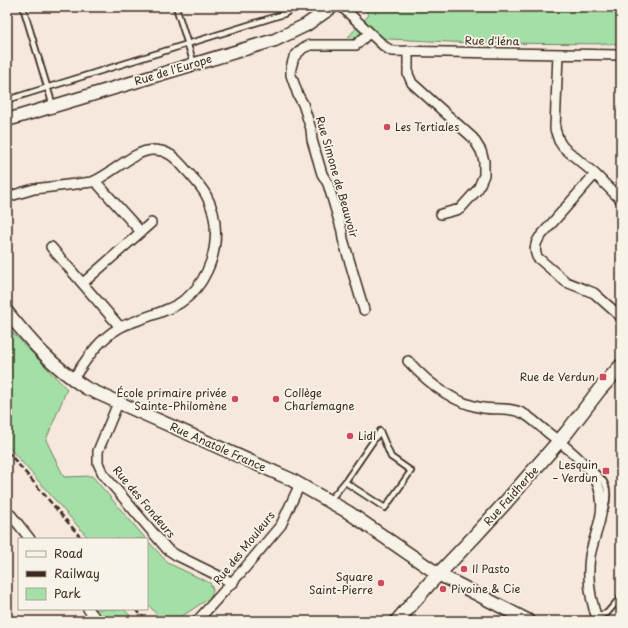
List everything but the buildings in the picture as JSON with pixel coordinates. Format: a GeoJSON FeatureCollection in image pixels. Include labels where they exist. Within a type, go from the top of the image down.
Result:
{"type":"FeatureCollection","features":[{"type":"Feature","properties":{"kind":"main road","name":"Rue Faidherbe"},"geometry":{"type":"LineString","coordinates":[[397,621],[559,442],[600,389],[620,370]]}},
{"type":"Feature","properties":{"kind":"street","name":"Rue de l'Europe"},"geometry":{"type":"LineString","coordinates":[[7,120],[286,35],[306,26],[332,7]]}},
{"type":"Feature","properties":{"kind":"street","name":"Rue d'Iéna"},"geometry":{"type":"LineString","coordinates":[[342,7],[388,49],[408,51],[621,55]]}},
{"type":"Feature","properties":{"kind":"street","name":"Rue Simone de Beauvoir"},"geometry":{"type":"LineString","coordinates":[[364,310],[328,184],[322,174],[312,140],[311,129],[304,104],[298,95],[291,75],[292,64],[302,48],[310,44],[358,44],[369,33]]}},
{"type":"Feature","properties":{"kind":"street"},"geometry":{"type":"LineString","coordinates":[[408,51],[408,74],[412,84],[474,138],[482,151],[484,175],[478,189],[460,209],[442,214]]}},
{"type":"Feature","properties":{"kind":"street"},"geometry":{"type":"LineString","coordinates":[[558,54],[556,135],[564,147],[595,174],[621,200]]}},
{"type":"Feature","properties":{"kind":"street"},"geometry":{"type":"LineString","coordinates":[[7,198],[34,189],[96,181],[139,153],[152,150],[163,151],[173,156],[200,186],[208,200],[214,218],[215,233],[212,258],[206,275],[195,290],[187,299],[173,308],[120,327],[100,342],[73,379]]}},
{"type":"Feature","properties":{"kind":"street"},"geometry":{"type":"LineString","coordinates":[[595,174],[539,238],[536,242],[535,253],[537,257],[562,278],[571,284],[594,293],[621,317]]}},
{"type":"Feature","properties":{"kind":"street"},"geometry":{"type":"LineString","coordinates":[[96,181],[141,232]]}},
{"type":"Feature","properties":{"kind":"street"},"geometry":{"type":"LineString","coordinates":[[82,283],[151,223]]}},
{"type":"Feature","properties":{"kind":"street"},"geometry":{"type":"LineString","coordinates":[[51,247],[120,327]]}},
{"type":"Feature","properties":{"kind":"street","name":"Rue Anatole France"},"geometry":{"type":"LineString","coordinates":[[7,312],[36,348],[51,362],[73,379],[91,390],[300,484],[371,527],[438,574],[529,621]]}},
{"type":"Feature","properties":{"kind":"street"},"geometry":{"type":"LineString","coordinates":[[408,361],[428,381],[448,395],[472,406],[522,413],[559,442],[593,474],[598,485],[602,502],[601,520],[590,556],[589,575],[591,599],[597,618]]}},
{"type":"Feature","properties":{"kind":"street","name":"Rue des Fondeurs"},"geometry":{"type":"LineString","coordinates":[[118,403],[98,450],[98,463],[103,474],[167,549],[176,555],[233,582]]}},
{"type":"Feature","properties":{"kind":"street","name":"Rue des Mouleurs"},"geometry":{"type":"LineString","coordinates":[[197,621],[233,582],[281,525],[300,484]]}},
{"type":"Feature","properties":{"kind":"street"},"geometry":{"type":"LineString","coordinates":[[7,518],[11,515],[29,538]]}},
{"type":"Feature","properties":{"kind":"street"},"geometry":{"type":"LineString","coordinates":[[89,610],[98,621]]}},
{"type":"Feature","properties":{"kind":"lane"},"geometry":{"type":"LineString","coordinates":[[23,7],[53,106]]}},
{"type":"Feature","properties":{"kind":"lane"},"geometry":{"type":"LineString","coordinates":[[176,7],[194,64]]}},
{"type":"Feature","properties":{"kind":"lane"},"geometry":{"type":"LineString","coordinates":[[7,100],[284,14],[296,7]]}},
{"type":"Feature","properties":{"kind":"lane"},"geometry":{"type":"LineString","coordinates":[[329,501],[345,482],[380,432],[391,457],[411,471],[385,508],[345,482]]}},
{"type":"Feature","properties":{"kind":"lane"},"geometry":{"type":"LineString","coordinates":[[597,618],[607,613],[621,597]]}},
{"type":"Feature","properties":{"kind":"green space"},"geometry":{"type":"Polygon","coordinates":[[[362,7],[621,7],[621,44],[472,43],[348,37],[369,15],[362,7]]]}},
{"type":"Feature","properties":{"kind":"green space"},"geometry":{"type":"Polygon","coordinates":[[[7,327],[67,389],[46,440],[64,477],[92,476],[145,538],[88,538],[7,445],[7,327]]]}},
{"type":"Feature","properties":{"kind":"green space"},"geometry":{"type":"Polygon","coordinates":[[[148,541],[168,563],[210,583],[213,590],[211,597],[178,619],[179,621],[162,621],[148,604],[148,541]]]}},
{"type":"Feature","properties":{"kind":"green space"},"geometry":{"type":"Polygon","coordinates":[[[95,610],[125,610],[135,621],[103,621],[95,610]]]}},
{"type":"Feature","properties":{"kind":"railway"},"geometry":{"type":"LineString","coordinates":[[7,451],[81,538]]}},
{"type":"Feature","properties":{"kind":"railway"},"geometry":{"type":"LineString","coordinates":[[137,610],[146,621]]}},
{"type":"Feature","properties":{"kind":"place","name":"Les Tertiales"},"geometry":{"type":"Point","coordinates":[387,127]}},
{"type":"Feature","properties":{"kind":"place","name":"Rue de Verdun"},"geometry":{"type":"Point","coordinates":[603,377]}},
{"type":"Feature","properties":{"kind":"place","name":"École primaire privée Sainte-Philomène"},"geometry":{"type":"Point","coordinates":[235,399]}},
{"type":"Feature","properties":{"kind":"place","name":"Collège Charlemagne"},"geometry":{"type":"Point","coordinates":[276,399]}},
{"type":"Feature","properties":{"kind":"place","name":"Lidl"},"geometry":{"type":"Point","coordinates":[350,436]}},
{"type":"Feature","properties":{"kind":"place","name":"Lesquin – Verdun"},"geometry":{"type":"Point","coordinates":[606,471]}},
{"type":"Feature","properties":{"kind":"place","name":"Il Pasto"},"geometry":{"type":"Point","coordinates":[464,569]}},
{"type":"Feature","properties":{"kind":"place","name":"Square Saint-Pierre"},"geometry":{"type":"Point","coordinates":[381,583]}},
{"type":"Feature","properties":{"kind":"place","name":"Pivoine & Cie"},"geometry":{"type":"Point","coordinates":[443,589]}}]}
